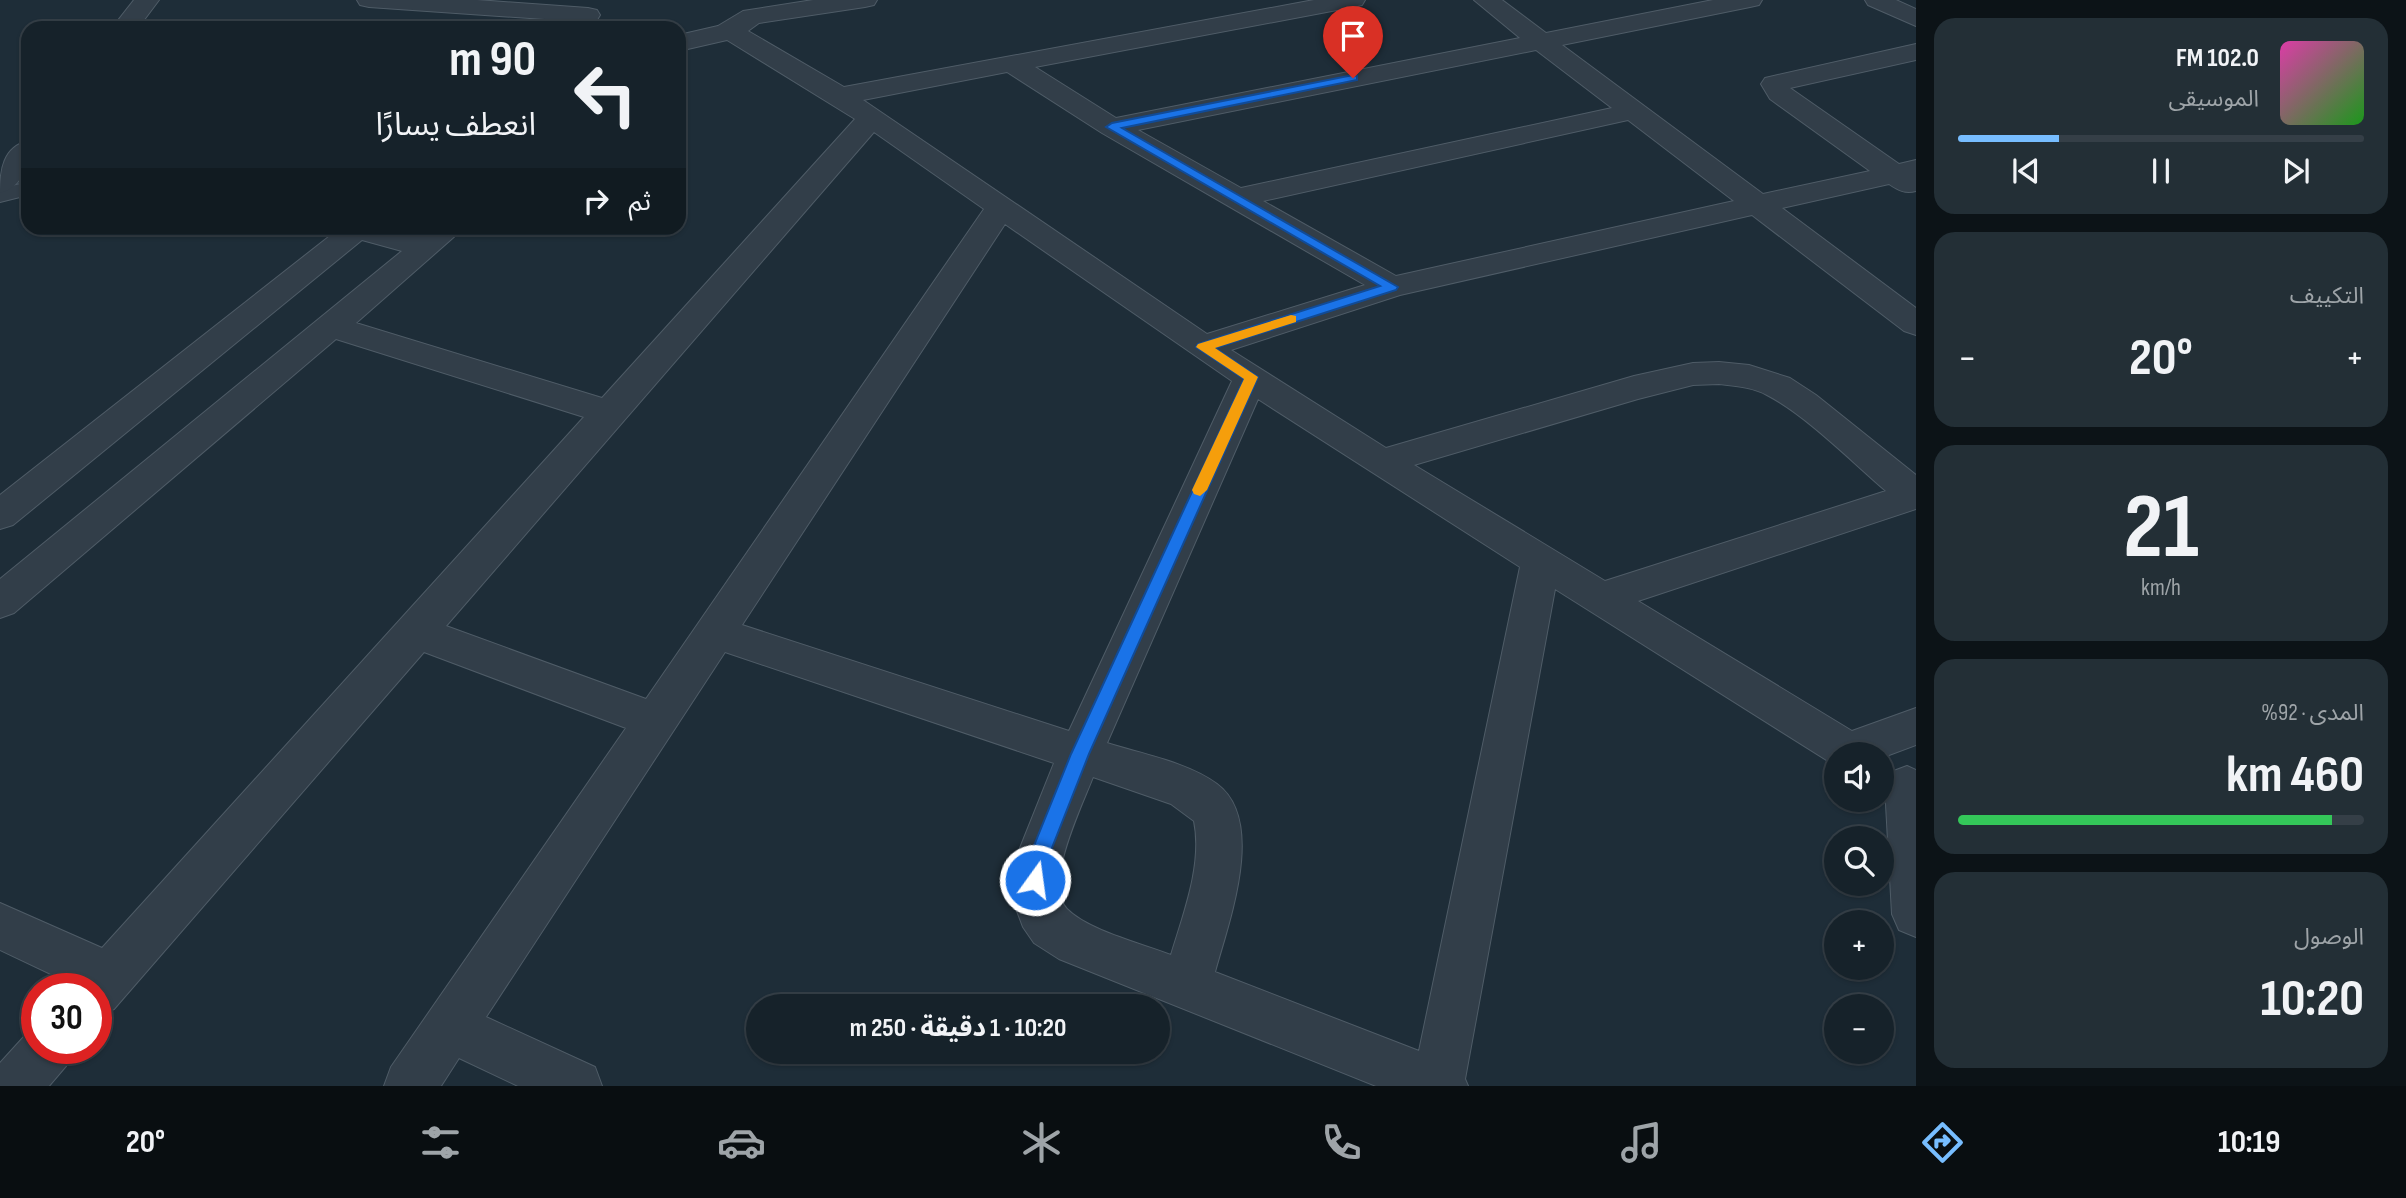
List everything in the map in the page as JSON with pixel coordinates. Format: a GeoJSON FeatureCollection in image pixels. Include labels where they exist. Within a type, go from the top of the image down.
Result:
{"type":"FeatureCollection","features":[{"type":"Feature","properties":{"kind":"street"},"geometry":{"type":"LineString","coordinates":[[130,21],[147,0]]}},
{"type":"Feature","properties":{"kind":"street"},"geometry":{"type":"LineString","coordinates":[[369,0],[590,19]]}},
{"type":"Feature","properties":{"kind":"street"},"geometry":{"type":"LineString","coordinates":[[686,42],[702,40],[748,15],[865,0]]}},
{"type":"Feature","properties":{"kind":"street"},"geometry":{"type":"LineString","coordinates":[[839,96],[1353,0]]}},
{"type":"Feature","properties":{"kind":"street"},"geometry":{"type":"LineString","coordinates":[[1486,0],[1916,324]]}},
{"type":"Feature","properties":{"kind":"street"},"geometry":{"type":"LineString","coordinates":[[1112,127],[1750,0]]}},
{"type":"Feature","properties":{"kind":"street"},"geometry":{"type":"LineString","coordinates":[[1877,0],[1916,19]]}},
{"type":"Feature","properties":{"kind":"street"},"geometry":{"type":"LineString","coordinates":[[748,15],[839,96],[1203,347],[1381,462],[1834,742]]}},
{"type":"Feature","properties":{"kind":"street"},"geometry":{"type":"LineString","coordinates":[[1909,178],[1779,93],[1774,84],[1916,52]]}},
{"type":"Feature","properties":{"kind":"street"},"geometry":{"type":"LineString","coordinates":[[1012,64],[1112,127],[1392,287]]}},
{"type":"Feature","properties":{"kind":"street"},"geometry":{"type":"LineString","coordinates":[[1237,198],[1634,111]]}},
{"type":"Feature","properties":{"kind":"street"},"geometry":{"type":"LineString","coordinates":[[112,974],[871,117]]}},
{"type":"Feature","properties":{"kind":"street"},"geometry":{"type":"LineString","coordinates":[[0,184],[21,158]]}},
{"type":"Feature","properties":{"kind":"street"},"geometry":{"type":"LineString","coordinates":[[1203,347],[1392,287],[1759,206],[1909,178]]}},
{"type":"Feature","properties":{"kind":"street"},"geometry":{"type":"LineString","coordinates":[[410,1086],[1000,208]]}},
{"type":"Feature","properties":{"kind":"street"},"geometry":{"type":"LineString","coordinates":[[0,515],[348,235]]}},
{"type":"Feature","properties":{"kind":"street"},"geometry":{"type":"LineString","coordinates":[[413,235],[437,238]]}},
{"type":"Feature","properties":{"kind":"street"},"geometry":{"type":"LineString","coordinates":[[0,601],[437,238]]}},
{"type":"Feature","properties":{"kind":"street"},"geometry":{"type":"LineString","coordinates":[[333,327],[608,412]]}},
{"type":"Feature","properties":{"kind":"street"},"geometry":{"type":"LineString","coordinates":[[1381,462],[1634,388],[1693,374],[1719,373],[1749,376],[1778,386],[1804,403],[1916,495],[1600,598]]}},
{"type":"Feature","properties":{"kind":"street"},"geometry":{"type":"LineString","coordinates":[[1251,377],[1080,754],[1039,858],[1035,895],[1040,911],[1051,927],[1076,942],[1440,1085],[1541,561]]}},
{"type":"Feature","properties":{"kind":"street"},"geometry":{"type":"LineString","coordinates":[[417,632],[654,721]]}},
{"type":"Feature","properties":{"kind":"street"},"geometry":{"type":"LineString","coordinates":[[715,632],[1189,791],[1206,802],[1216,816],[1221,834],[1219,857],[1187,985]]}},
{"type":"Feature","properties":{"kind":"street"},"geometry":{"type":"LineString","coordinates":[[1894,754],[1916,726]]}},
{"type":"Feature","properties":{"kind":"street"},"geometry":{"type":"LineString","coordinates":[[1891,812],[1916,914]]}},
{"type":"Feature","properties":{"kind":"street"},"geometry":{"type":"LineString","coordinates":[[0,926],[83,973]]}},
{"type":"Feature","properties":{"kind":"street"},"geometry":{"type":"LineString","coordinates":[[451,1027],[576,1086]]}},
{"type":"Feature","properties":{"kind":"street"},"geometry":{"type":"LineString","coordinates":[[15,1086],[34,1064]]}},
{"type":"Feature","properties":{"kind":"lane"},"geometry":{"type":"LineString","coordinates":[[0,196],[21,190]]}},
{"type":"Feature","properties":{"kind":"slow traffic"},"geometry":{"type":"LineString","coordinates":[[1200,490],[1251,377],[1203,347],[1291,319]]}},
{"type":"Feature","properties":{"kind":"route"},"geometry":{"type":"LineString","coordinates":[[1035,880],[1039,858],[1080,754],[1251,377],[1203,347],[1392,287],[1112,127],[1353,78]]}}]}
